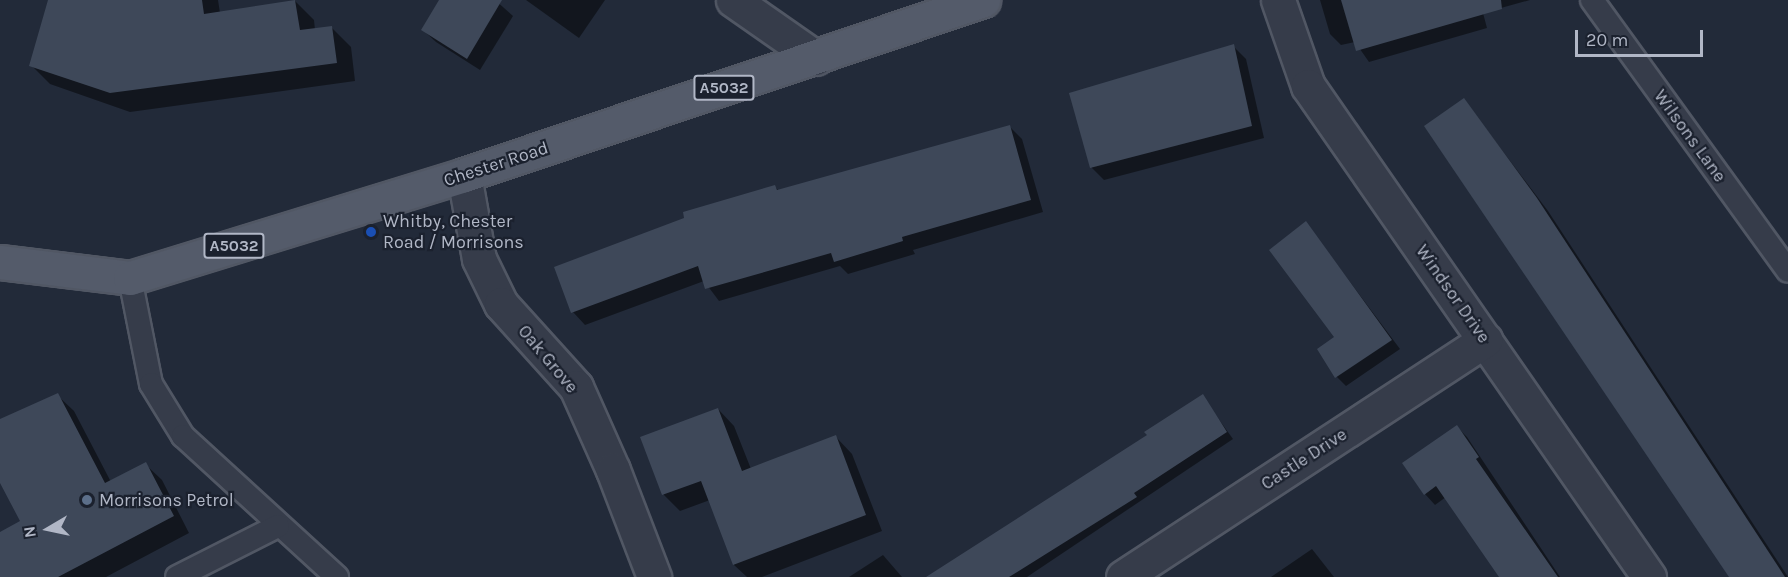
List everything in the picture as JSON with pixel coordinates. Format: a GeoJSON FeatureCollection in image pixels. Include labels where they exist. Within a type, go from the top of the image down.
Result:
{"type":"FeatureCollection","features":[{"type":"Feature","properties":{"kind":"main road","name":"Chester Road"},"geometry":{"type":"LineString","coordinates":[[0,262],[130,278],[464,175],[983,0]]}},
{"type":"Feature","properties":{"kind":"street"},"geometry":{"type":"LineString","coordinates":[[733,0],[816,58]]}},
{"type":"Feature","properties":{"kind":"street","name":"Windsor Drive"},"geometry":{"type":"LineString","coordinates":[[1278,0],[1308,86],[1649,577]]}},
{"type":"Feature","properties":{"kind":"street","name":"Oak Grove"},"geometry":{"type":"LineString","coordinates":[[464,175],[479,259],[501,304],[576,387],[613,470],[654,577]]}},
{"type":"Feature","properties":{"kind":"street","name":"Castle Drive"},"geometry":{"type":"LineString","coordinates":[[1123,577],[1485,340]]}},
{"type":"Feature","properties":{"kind":"lane","name":"Wilsons Lane"},"geometry":{"type":"LineString","coordinates":[[1592,0],[1788,271]]}},
{"type":"Feature","properties":{"kind":"lane"},"geometry":{"type":"LineString","coordinates":[[130,278],[151,384],[183,436],[278,526],[337,577]]}},
{"type":"Feature","properties":{"kind":"lane"},"geometry":{"type":"LineString","coordinates":[[177,577],[278,526]]}},
{"type":"Feature","properties":{"kind":"building"},"geometry":{"type":"Polygon","coordinates":[[[48,0],[202,0],[204,14],[295,0],[300,30],[332,26],[337,63],[110,93],[29,66],[48,0]]]}},
{"type":"Feature","properties":{"kind":"building"},"geometry":{"type":"Polygon","coordinates":[[[439,0],[502,0],[467,59],[421,30],[439,0]]]}},
{"type":"Feature","properties":{"kind":"building"},"geometry":{"type":"Polygon","coordinates":[[[1341,0],[1501,0],[1502,9],[1356,51],[1341,0]]]}},
{"type":"Feature","properties":{"kind":"building"},"geometry":{"type":"Polygon","coordinates":[[[1234,44],[1252,126],[1090,168],[1069,93],[1234,44]]]}},
{"type":"Feature","properties":{"kind":"building"},"geometry":{"type":"Polygon","coordinates":[[[1464,98],[1537,198],[1785,577],[1729,577],[1424,126],[1464,98]]]}},
{"type":"Feature","properties":{"kind":"building"},"geometry":{"type":"Polygon","coordinates":[[[1010,125],[1031,200],[902,237],[903,241],[834,262],[831,253],[705,289],[698,266],[571,313],[554,267],[684,218],[683,212],[775,185],[777,190],[1010,125]]]}},
{"type":"Feature","properties":{"kind":"building"},"geometry":{"type":"Polygon","coordinates":[[[1306,221],[1392,340],[1335,378],[1317,349],[1334,337],[1269,250],[1306,221]]]}},
{"type":"Feature","properties":{"kind":"building","name":"Morrisons Petrol"},"geometry":{"type":"Polygon","coordinates":[[[58,393],[105,483],[146,462],[174,516],[58,577],[0,577],[0,532],[20,521],[0,483],[0,419],[58,393]]]}},
{"type":"Feature","properties":{"kind":"building"},"geometry":{"type":"Polygon","coordinates":[[[1203,394],[1227,432],[1134,493],[1137,497],[1009,577],[926,577],[1147,435],[1144,432],[1203,394]]]}},
{"type":"Feature","properties":{"kind":"building"},"geometry":{"type":"Polygon","coordinates":[[[718,408],[742,471],[836,435],[866,515],[733,565],[701,481],[662,495],[640,437],[718,408]]]}},
{"type":"Feature","properties":{"kind":"building"},"geometry":{"type":"Polygon","coordinates":[[[1457,425],[1479,457],[1476,459],[1558,577],[1499,577],[1436,486],[1424,495],[1402,463],[1457,425]]]}},
{"type":"Feature","properties":{"kind":"place","name":"Whitby, Chester Road / Morrisons"},"geometry":{"type":"Point","coordinates":[371,232]}},
{"type":"Feature","properties":{"kind":"place","name":"Morrisons Petrol"},"geometry":{"type":"Point","coordinates":[87,500]}}]}
